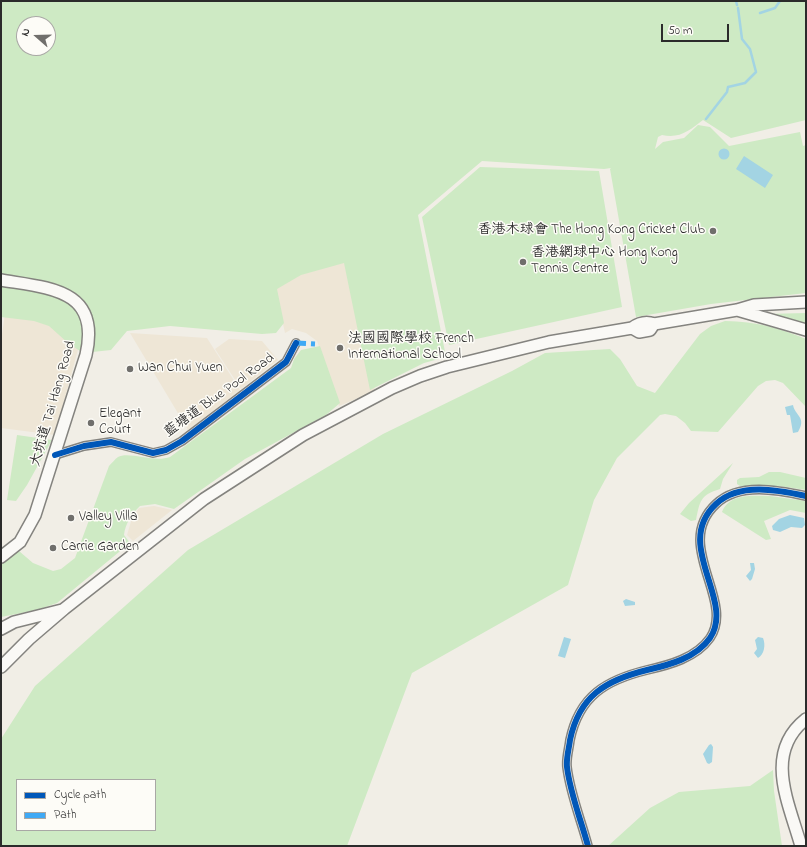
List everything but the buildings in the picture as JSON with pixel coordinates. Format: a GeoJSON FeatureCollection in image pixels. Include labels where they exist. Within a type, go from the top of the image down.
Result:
{"type":"FeatureCollection","features":[{"type":"Feature","properties":{"kind":"main road","name":"大坑道 Tai Hang Road"},"geometry":{"type":"LineString","coordinates":[[1,280],[59,291],[75,302],[86,320],[89,335],[87,348],[40,502],[29,529],[16,546],[1,557]]}},
{"type":"Feature","properties":{"kind":"main road"},"geometry":{"type":"LineString","coordinates":[[1,667],[29,639],[64,609],[204,499],[303,435],[392,388],[420,376],[447,367],[549,342],[632,328],[637,324],[648,322],[654,324],[737,310],[754,305],[806,302]]}},
{"type":"Feature","properties":{"kind":"main road"},"geometry":{"type":"LineString","coordinates":[[737,310],[806,330]]}},
{"type":"Feature","properties":{"kind":"main road"},"geometry":{"type":"LineString","coordinates":[[1,629],[14,622],[64,609]]}},
{"type":"Feature","properties":{"kind":"main road"},"geometry":{"type":"LineString","coordinates":[[14,622],[28,629],[29,639]]}},
{"type":"Feature","properties":{"kind":"main road"},"geometry":{"type":"LineString","coordinates":[[801,846],[783,786],[782,768],[785,748],[789,737],[806,719]]}},
{"type":"Feature","properties":{"kind":"street","name":"藍塘道 Blue Pool Road"},"geometry":{"type":"LineString","coordinates":[[55,455],[84,446],[112,442],[153,453],[166,450],[182,441],[286,362],[296,343]]}},
{"type":"Feature","properties":{"kind":"street"},"geometry":{"type":"LineString","coordinates":[[588,846],[567,763],[573,726],[580,711],[601,689],[613,681],[682,659],[696,651],[710,637],[715,627],[717,613],[700,542],[702,526],[713,507],[724,498],[744,491],[776,491],[806,496]]}},
{"type":"Feature","properties":{"kind":"shaded area"},"geometry":{"type":"Polygon","coordinates":[[[349,243],[375,391],[339,406],[317,341],[306,333],[292,329],[285,333],[274,283],[349,243]]]}},
{"type":"Feature","properties":{"kind":"shaded area"},"geometry":{"type":"Polygon","coordinates":[[[5,314],[38,319],[80,342],[55,435],[1,428],[1,341],[5,314]]]}},
{"type":"Feature","properties":{"kind":"shaded area"},"geometry":{"type":"Polygon","coordinates":[[[130,333],[207,338],[240,390],[188,430],[130,333]]]}},
{"type":"Feature","properties":{"kind":"shaded area"},"geometry":{"type":"Polygon","coordinates":[[[229,339],[262,341],[278,360],[241,389],[215,349],[229,339]]]}},
{"type":"Feature","properties":{"kind":"shaded area"},"geometry":{"type":"Polygon","coordinates":[[[154,506],[172,510],[133,541],[127,535],[132,518],[139,508],[154,506]]]}},
{"type":"Feature","properties":{"kind":"green space"},"geometry":{"type":"Polygon","coordinates":[[[1,1],[806,1],[806,120],[731,138],[703,120],[679,135],[662,135],[658,137],[655,149],[663,142],[684,138],[698,125],[710,127],[729,146],[800,132],[803,146],[806,145],[806,293],[711,304],[636,317],[611,168],[604,169],[482,161],[418,215],[446,357],[424,363],[370,390],[344,263],[301,275],[277,289],[284,323],[276,333],[262,334],[170,326],[127,331],[111,350],[83,353],[68,343],[49,326],[34,321],[1,317],[1,1]]]}},
{"type":"Feature","properties":{"kind":"green space","name":"香港網球中心 Hong Kong Tennis Centre"},"geometry":{"type":"Polygon","coordinates":[[[480,167],[599,171],[622,307],[449,345],[422,217],[480,167]]]}},
{"type":"Feature","properties":{"kind":"green space"},"geometry":{"type":"Polygon","coordinates":[[[806,313],[806,327],[766,314],[806,313]]]}},
{"type":"Feature","properties":{"kind":"green space"},"geometry":{"type":"Polygon","coordinates":[[[725,321],[757,324],[776,328],[806,339],[806,407],[783,383],[775,380],[766,381],[758,386],[718,432],[691,431],[685,423],[676,416],[665,414],[660,415],[617,458],[594,500],[568,585],[412,673],[347,846],[1,846],[1,739],[35,686],[188,550],[383,434],[512,371],[545,353],[610,349],[620,359],[637,386],[655,393],[700,334],[711,326],[725,321]]]}},
{"type":"Feature","properties":{"kind":"green space"},"geometry":{"type":"Polygon","coordinates":[[[320,346],[340,403],[326,415],[245,459],[174,509],[155,504],[140,506],[129,519],[126,527],[124,535],[130,543],[57,603],[37,610],[1,617],[1,561],[19,551],[33,563],[53,571],[61,569],[75,558],[109,466],[118,457],[129,455],[157,459],[170,457],[291,368],[294,359],[301,350],[320,346]]]}},
{"type":"Feature","properties":{"kind":"green space"},"geometry":{"type":"Polygon","coordinates":[[[17,435],[52,440],[27,485],[16,501],[7,500],[17,435]]]}},
{"type":"Feature","properties":{"kind":"green space"},"geometry":{"type":"Polygon","coordinates":[[[733,463],[723,479],[720,489],[705,496],[700,503],[696,520],[691,521],[680,514],[689,503],[733,463]]]}},
{"type":"Feature","properties":{"kind":"green space"},"geometry":{"type":"Polygon","coordinates":[[[769,472],[780,472],[806,478],[806,490],[779,486],[740,486],[737,484],[737,480],[740,478],[759,477],[769,472]]]}},
{"type":"Feature","properties":{"kind":"green space"},"geometry":{"type":"Polygon","coordinates":[[[770,496],[806,501],[806,513],[790,510],[764,521],[771,539],[766,540],[722,512],[730,501],[742,497],[770,496]]]}},
{"type":"Feature","properties":{"kind":"green space"},"geometry":{"type":"Polygon","coordinates":[[[773,770],[774,791],[782,846],[608,846],[650,808],[679,792],[750,786],[773,770]]]}},
{"type":"Feature","properties":{"kind":"water"},"geometry":{"type":"Polygon","coordinates":[[[722,149],[726,149],[728,150],[728,158],[722,159],[719,156],[719,152],[722,149]]]}},
{"type":"Feature","properties":{"kind":"water"},"geometry":{"type":"Polygon","coordinates":[[[744,156],[773,175],[765,188],[736,169],[744,156]]]}},
{"type":"Feature","properties":{"kind":"water"},"geometry":{"type":"Polygon","coordinates":[[[793,405],[800,417],[801,423],[798,432],[793,433],[790,415],[787,415],[785,407],[793,405]]]}},
{"type":"Feature","properties":{"kind":"water"},"geometry":{"type":"Polygon","coordinates":[[[790,515],[804,518],[805,525],[802,528],[791,527],[780,532],[773,530],[772,526],[779,519],[790,515]]]}},
{"type":"Feature","properties":{"kind":"water"},"geometry":{"type":"Polygon","coordinates":[[[750,563],[754,563],[755,569],[750,581],[746,576],[751,570],[750,563]]]}},
{"type":"Feature","properties":{"kind":"water"},"geometry":{"type":"Polygon","coordinates":[[[626,599],[635,602],[635,605],[625,606],[623,601],[626,599]]]}},
{"type":"Feature","properties":{"kind":"water"},"geometry":{"type":"Polygon","coordinates":[[[564,637],[571,639],[565,658],[558,656],[564,637]]]}},
{"type":"Feature","properties":{"kind":"water"},"geometry":{"type":"Polygon","coordinates":[[[758,637],[763,638],[764,650],[758,658],[754,653],[757,649],[755,640],[758,637]]]}},
{"type":"Feature","properties":{"kind":"water"},"geometry":{"type":"Polygon","coordinates":[[[711,744],[713,747],[712,762],[709,764],[707,763],[703,754],[711,744]]]}},
{"type":"Feature","properties":{"kind":"waterway"},"geometry":{"type":"LineString","coordinates":[[736,1],[737,5]]}},
{"type":"Feature","properties":{"kind":"waterway"},"geometry":{"type":"LineString","coordinates":[[760,13],[775,8],[780,1]]}},
{"type":"Feature","properties":{"kind":"waterway"},"geometry":{"type":"LineString","coordinates":[[706,119],[727,92],[728,87],[745,83],[756,72],[750,49],[742,39],[738,8]]}},
{"type":"Feature","properties":{"kind":"marked path"},"geometry":{"type":"LineString","coordinates":[[296,343],[315,344]]}},
{"type":"Feature","properties":{"kind":"cycle path"},"geometry":{"type":"LineString","coordinates":[[55,455],[84,446],[111,442],[153,453],[166,450],[182,441],[286,362],[296,343]]}},
{"type":"Feature","properties":{"kind":"cycle path"},"geometry":{"type":"LineString","coordinates":[[588,846],[573,797],[567,767],[570,740],[574,725],[580,712],[596,692],[607,685],[632,674],[682,660],[697,651],[710,638],[716,623],[716,607],[706,572],[700,537],[704,520],[716,504],[725,497],[747,490],[771,490],[806,496]]}},
{"type":"Feature","properties":{"kind":"place","name":"香港木球會 The Hong Kong Cricket Club"},"geometry":{"type":"Point","coordinates":[713,231]}},
{"type":"Feature","properties":{"kind":"place","name":"香港網球中心 Hong Kong Tennis Centre"},"geometry":{"type":"Point","coordinates":[523,262]}},
{"type":"Feature","properties":{"kind":"place","name":"法國國際學校 French International School"},"geometry":{"type":"Point","coordinates":[340,348]}},
{"type":"Feature","properties":{"kind":"place","name":"Wan Chui Yuen"},"geometry":{"type":"Point","coordinates":[130,369]}},
{"type":"Feature","properties":{"kind":"place","name":"Elegant Court"},"geometry":{"type":"Point","coordinates":[91,423]}},
{"type":"Feature","properties":{"kind":"place","name":"Valley Villa"},"geometry":{"type":"Point","coordinates":[71,518]}},
{"type":"Feature","properties":{"kind":"place","name":"Carrie Garden"},"geometry":{"type":"Point","coordinates":[53,548]}}]}
